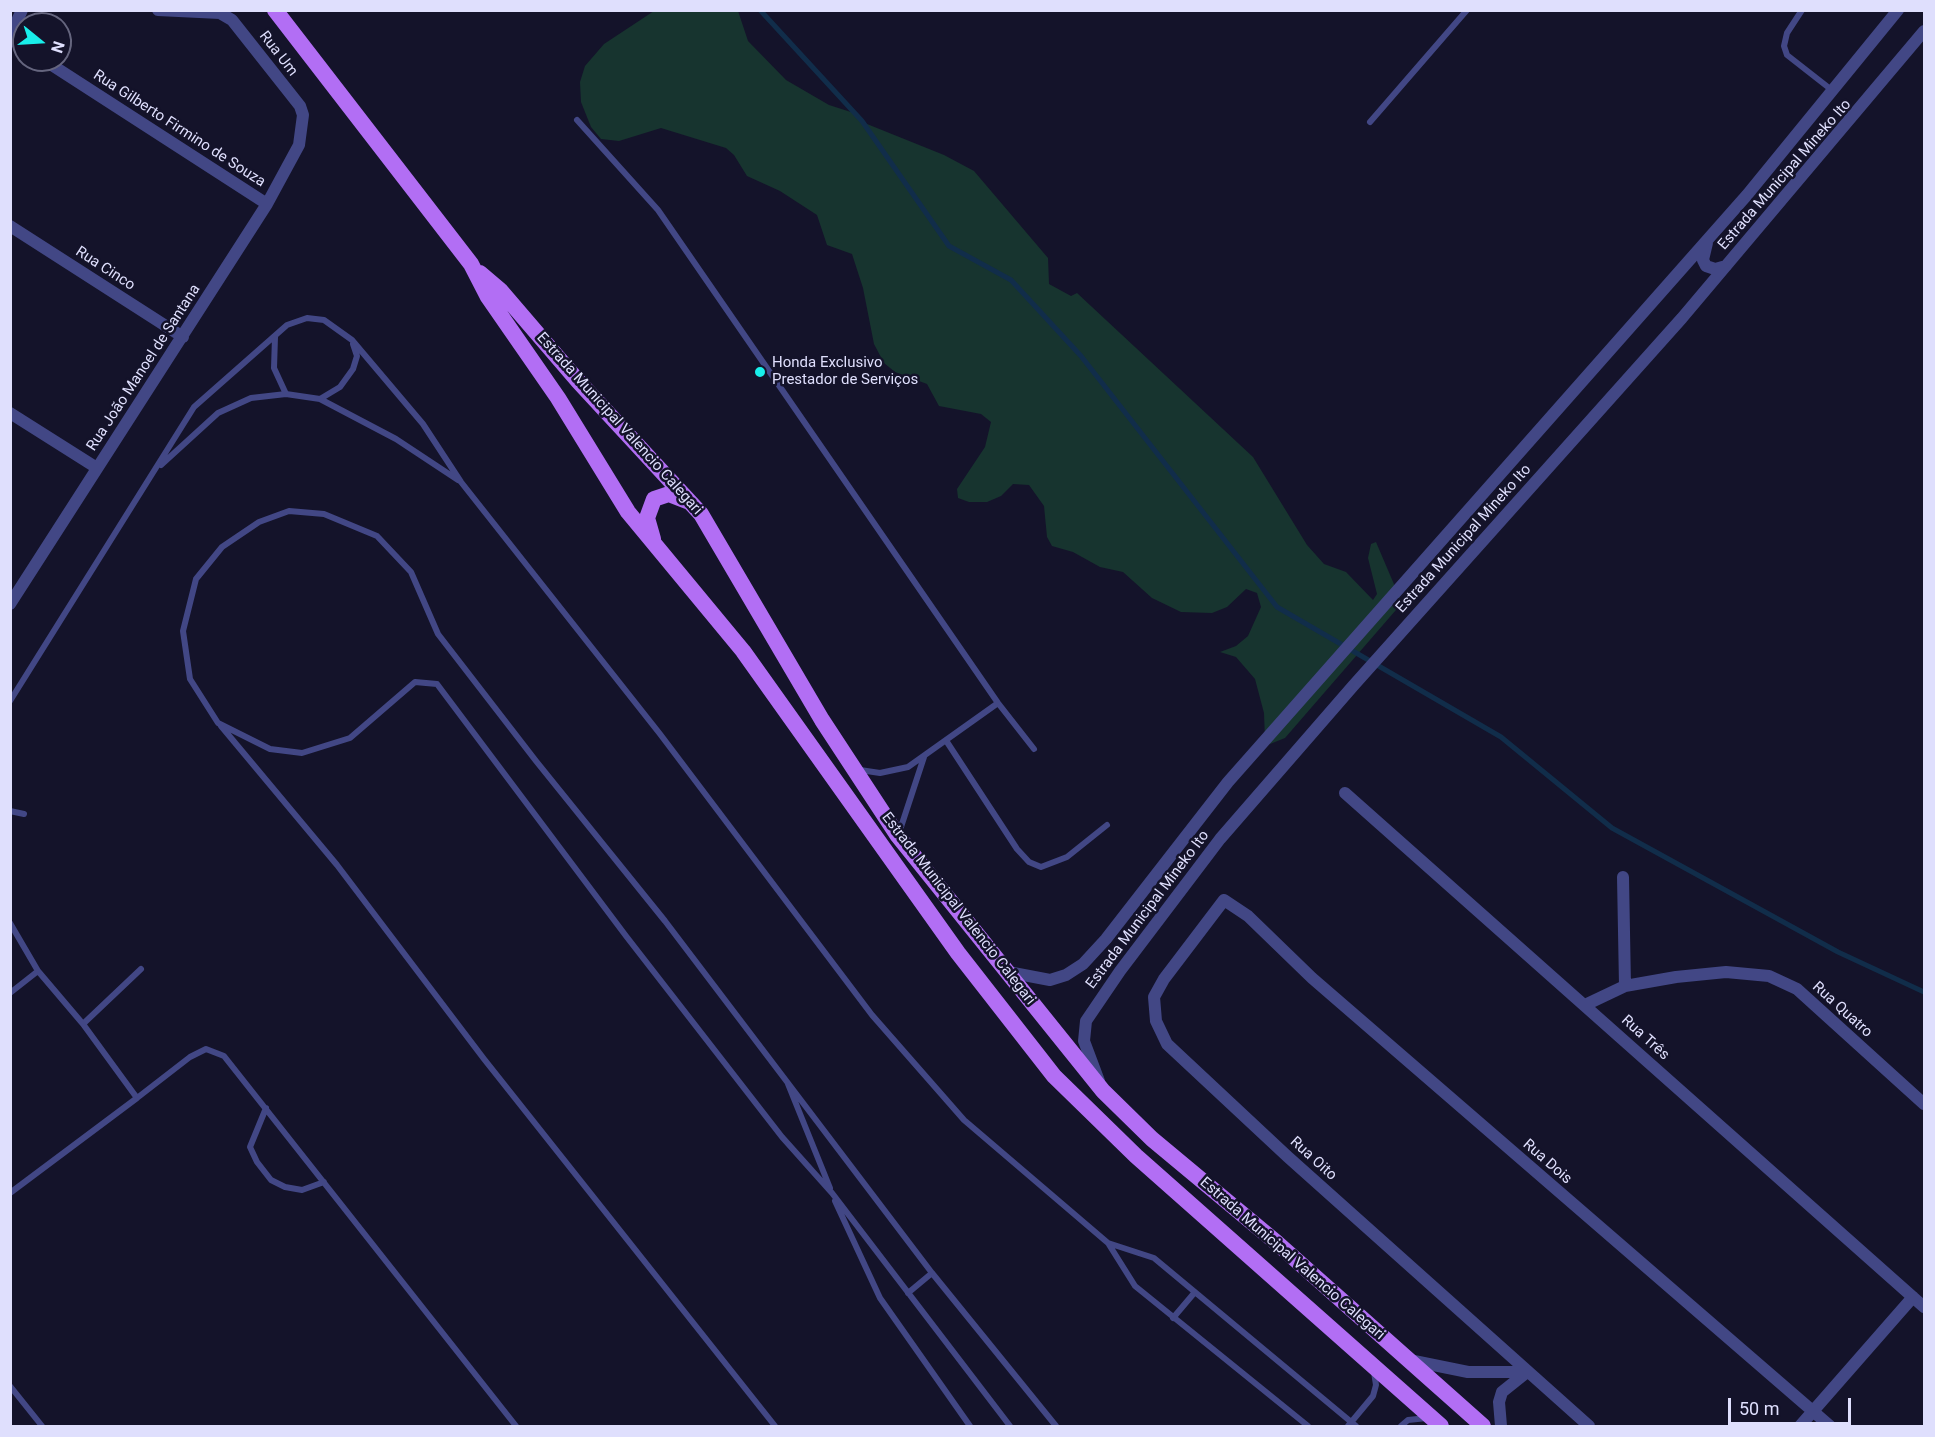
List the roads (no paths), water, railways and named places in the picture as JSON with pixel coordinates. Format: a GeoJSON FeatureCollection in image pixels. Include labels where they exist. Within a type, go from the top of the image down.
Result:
{"type":"FeatureCollection","features":[{"type":"Feature","properties":{"kind":"main road","name":"Estrada Municipal Valencio Calegari"},"geometry":{"type":"LineString","coordinates":[[276,10],[471,264],[488,297],[558,398],[614,492],[656,548],[743,651],[958,953],[1054,1076],[1197,1211],[1372,1363],[1436,1422]]}},
{"type":"Feature","properties":{"kind":"main road","name":"Estrada Municipal Valencio Calegari"},"geometry":{"type":"LineString","coordinates":[[471,264],[500,290],[578,381],[701,514],[853,769],[898,836],[1103,1091],[1152,1139],[1277,1243],[1483,1426]]}},
{"type":"Feature","properties":{"kind":"main road"},"geometry":{"type":"LineString","coordinates":[[656,548],[647,518],[650,504],[658,496],[675,495],[689,502],[701,514]]}},
{"type":"Feature","properties":{"kind":"street"},"geometry":{"type":"LineString","coordinates":[[10,38],[22,10]]}},
{"type":"Feature","properties":{"kind":"street","name":"Rua Um"},"geometry":{"type":"LineString","coordinates":[[158,10],[220,13],[231,20],[300,106],[303,115],[299,145]]}},
{"type":"Feature","properties":{"kind":"street","name":"Estrada Municipal Mineko Ito"},"geometry":{"type":"LineString","coordinates":[[1008,972],[1050,980],[1066,975],[1083,964],[1106,939],[1227,782],[1708,239],[1834,91],[1898,10]]}},
{"type":"Feature","properties":{"kind":"street","name":"Estrada Municipal Mineko Ito"},"geometry":{"type":"LineString","coordinates":[[1103,1091],[1084,1041],[1086,1022],[1220,839],[1394,639],[1726,266],[1924,31]]}},
{"type":"Feature","properties":{"kind":"street","name":"Rua Gilberto Firmino de Souza"},"geometry":{"type":"LineString","coordinates":[[63,72],[267,204]]}},
{"type":"Feature","properties":{"kind":"street","name":"Rua João Manoel de Santana"},"geometry":{"type":"LineString","coordinates":[[11,601],[267,204],[299,145]]}},
{"type":"Feature","properties":{"kind":"street","name":"Rua Cinco"},"geometry":{"type":"LineString","coordinates":[[10,226],[183,337]]}},
{"type":"Feature","properties":{"kind":"street"},"geometry":{"type":"LineString","coordinates":[[1708,239],[1703,261],[1706,267],[1714,269],[1726,266]]}},
{"type":"Feature","properties":{"kind":"street"},"geometry":{"type":"LineString","coordinates":[[10,412],[97,468]]}},
{"type":"Feature","properties":{"kind":"street","name":"Rua Três"},"geometry":{"type":"LineString","coordinates":[[1345,793],[1924,1307]]}},
{"type":"Feature","properties":{"kind":"street"},"geometry":{"type":"LineString","coordinates":[[1623,877],[1625,986]]}},
{"type":"Feature","properties":{"kind":"street","name":"Rua Oito"},"geometry":{"type":"LineString","coordinates":[[1248,916],[1224,900],[1164,979],[1154,997],[1156,1021],[1167,1044],[1589,1426]]}},
{"type":"Feature","properties":{"kind":"street","name":"Rua Dois"},"geometry":{"type":"LineString","coordinates":[[1248,916],[1312,978],[1830,1426]]}},
{"type":"Feature","properties":{"kind":"street","name":"Rua Quatro"},"geometry":{"type":"LineString","coordinates":[[1585,1005],[1625,986],[1676,977],[1726,972],[1769,976],[1797,989],[1924,1104]]}},
{"type":"Feature","properties":{"kind":"street"},"geometry":{"type":"LineString","coordinates":[[1800,1426],[1913,1297]]}},
{"type":"Feature","properties":{"kind":"street"},"geometry":{"type":"LineString","coordinates":[[1407,1360],[1468,1372],[1527,1372]]}},
{"type":"Feature","properties":{"kind":"street"},"geometry":{"type":"LineString","coordinates":[[1501,1426],[1499,1402],[1502,1392],[1527,1372]]}},
{"type":"Feature","properties":{"kind":"lane"},"geometry":{"type":"LineString","coordinates":[[1370,122],[1467,10]]}},
{"type":"Feature","properties":{"kind":"lane"},"geometry":{"type":"LineString","coordinates":[[1802,10],[1787,33],[1784,46],[1787,55],[1834,91]]}},
{"type":"Feature","properties":{"kind":"lane"},"geometry":{"type":"LineString","coordinates":[[577,120],[658,210],[998,703],[1034,749]]}},
{"type":"Feature","properties":{"kind":"lane"},"geometry":{"type":"LineString","coordinates":[[10,702],[194,407],[287,325],[307,318],[324,320],[352,340],[423,424],[461,482],[660,734],[872,1016],[964,1120],[1108,1243],[1135,1286],[1308,1426]]}},
{"type":"Feature","properties":{"kind":"lane"},"geometry":{"type":"LineString","coordinates":[[275,337],[274,368],[286,394]]}},
{"type":"Feature","properties":{"kind":"lane"},"geometry":{"type":"LineString","coordinates":[[320,399],[340,387],[353,369],[357,356],[352,340]]}},
{"type":"Feature","properties":{"kind":"lane"},"geometry":{"type":"LineString","coordinates":[[154,471],[218,413],[251,398],[286,394],[320,399],[396,439],[461,482]]}},
{"type":"Feature","properties":{"kind":"lane"},"geometry":{"type":"LineString","coordinates":[[775,1426],[484,1059],[337,865],[218,723],[190,680],[183,631],[196,579],[222,548],[259,522],[290,511],[324,514],[377,536],[411,572],[438,634],[785,1075],[932,1274],[1056,1426]]}},
{"type":"Feature","properties":{"kind":"lane"},"geometry":{"type":"LineString","coordinates":[[218,723],[270,749],[302,753],[350,738],[415,682],[437,684],[782,1137],[832,1193],[1010,1426]]}},
{"type":"Feature","properties":{"kind":"lane"},"geometry":{"type":"LineString","coordinates":[[853,769],[880,774],[908,767],[947,742],[998,703]]}},
{"type":"Feature","properties":{"kind":"lane"},"geometry":{"type":"LineString","coordinates":[[947,742],[1017,849],[1029,862],[1041,867],[1067,856],[1107,825]]}},
{"type":"Feature","properties":{"kind":"lane"},"geometry":{"type":"LineString","coordinates":[[898,836],[924,756]]}},
{"type":"Feature","properties":{"kind":"lane"},"geometry":{"type":"LineString","coordinates":[[10,811],[24,814]]}},
{"type":"Feature","properties":{"kind":"lane"},"geometry":{"type":"LineString","coordinates":[[10,923],[38,971],[83,1024],[137,1098]]}},
{"type":"Feature","properties":{"kind":"lane"},"geometry":{"type":"LineString","coordinates":[[83,1024],[141,969]]}},
{"type":"Feature","properties":{"kind":"lane"},"geometry":{"type":"LineString","coordinates":[[10,993],[38,971]]}},
{"type":"Feature","properties":{"kind":"lane"},"geometry":{"type":"LineString","coordinates":[[10,1193],[190,1057],[206,1049],[224,1056],[516,1426]]}},
{"type":"Feature","properties":{"kind":"lane"},"geometry":{"type":"LineString","coordinates":[[785,1075],[842,1219],[880,1298],[917,1355],[970,1426]]}},
{"type":"Feature","properties":{"kind":"lane"},"geometry":{"type":"LineString","coordinates":[[266,1108],[250,1148],[257,1162],[271,1180],[285,1187],[302,1190],[324,1182]]}},
{"type":"Feature","properties":{"kind":"lane"},"geometry":{"type":"LineString","coordinates":[[1108,1243],[1154,1258],[1352,1425],[1373,1396],[1376,1385],[1372,1363]]}},
{"type":"Feature","properties":{"kind":"lane"},"geometry":{"type":"LineString","coordinates":[[908,1293],[932,1274]]}},
{"type":"Feature","properties":{"kind":"lane"},"geometry":{"type":"LineString","coordinates":[[1173,1318],[1195,1292]]}},
{"type":"Feature","properties":{"kind":"lane"},"geometry":{"type":"LineString","coordinates":[[10,1386],[42,1426]]}},
{"type":"Feature","properties":{"kind":"lane"},"geometry":{"type":"LineString","coordinates":[[1401,1426],[1408,1420],[1436,1422]]}},
{"type":"Feature","properties":{"kind":"waterway"},"geometry":{"type":"LineString","coordinates":[[760,10],[862,121],[949,246],[1011,280],[1081,356],[1277,607],[1501,737],[1612,828],[1838,952],[1924,992]]}},
{"type":"Feature","properties":{"kind":"place","name":"Honda Exclusivo Prestador de Serviços"},"geometry":{"type":"Point","coordinates":[760,372]}}]}
